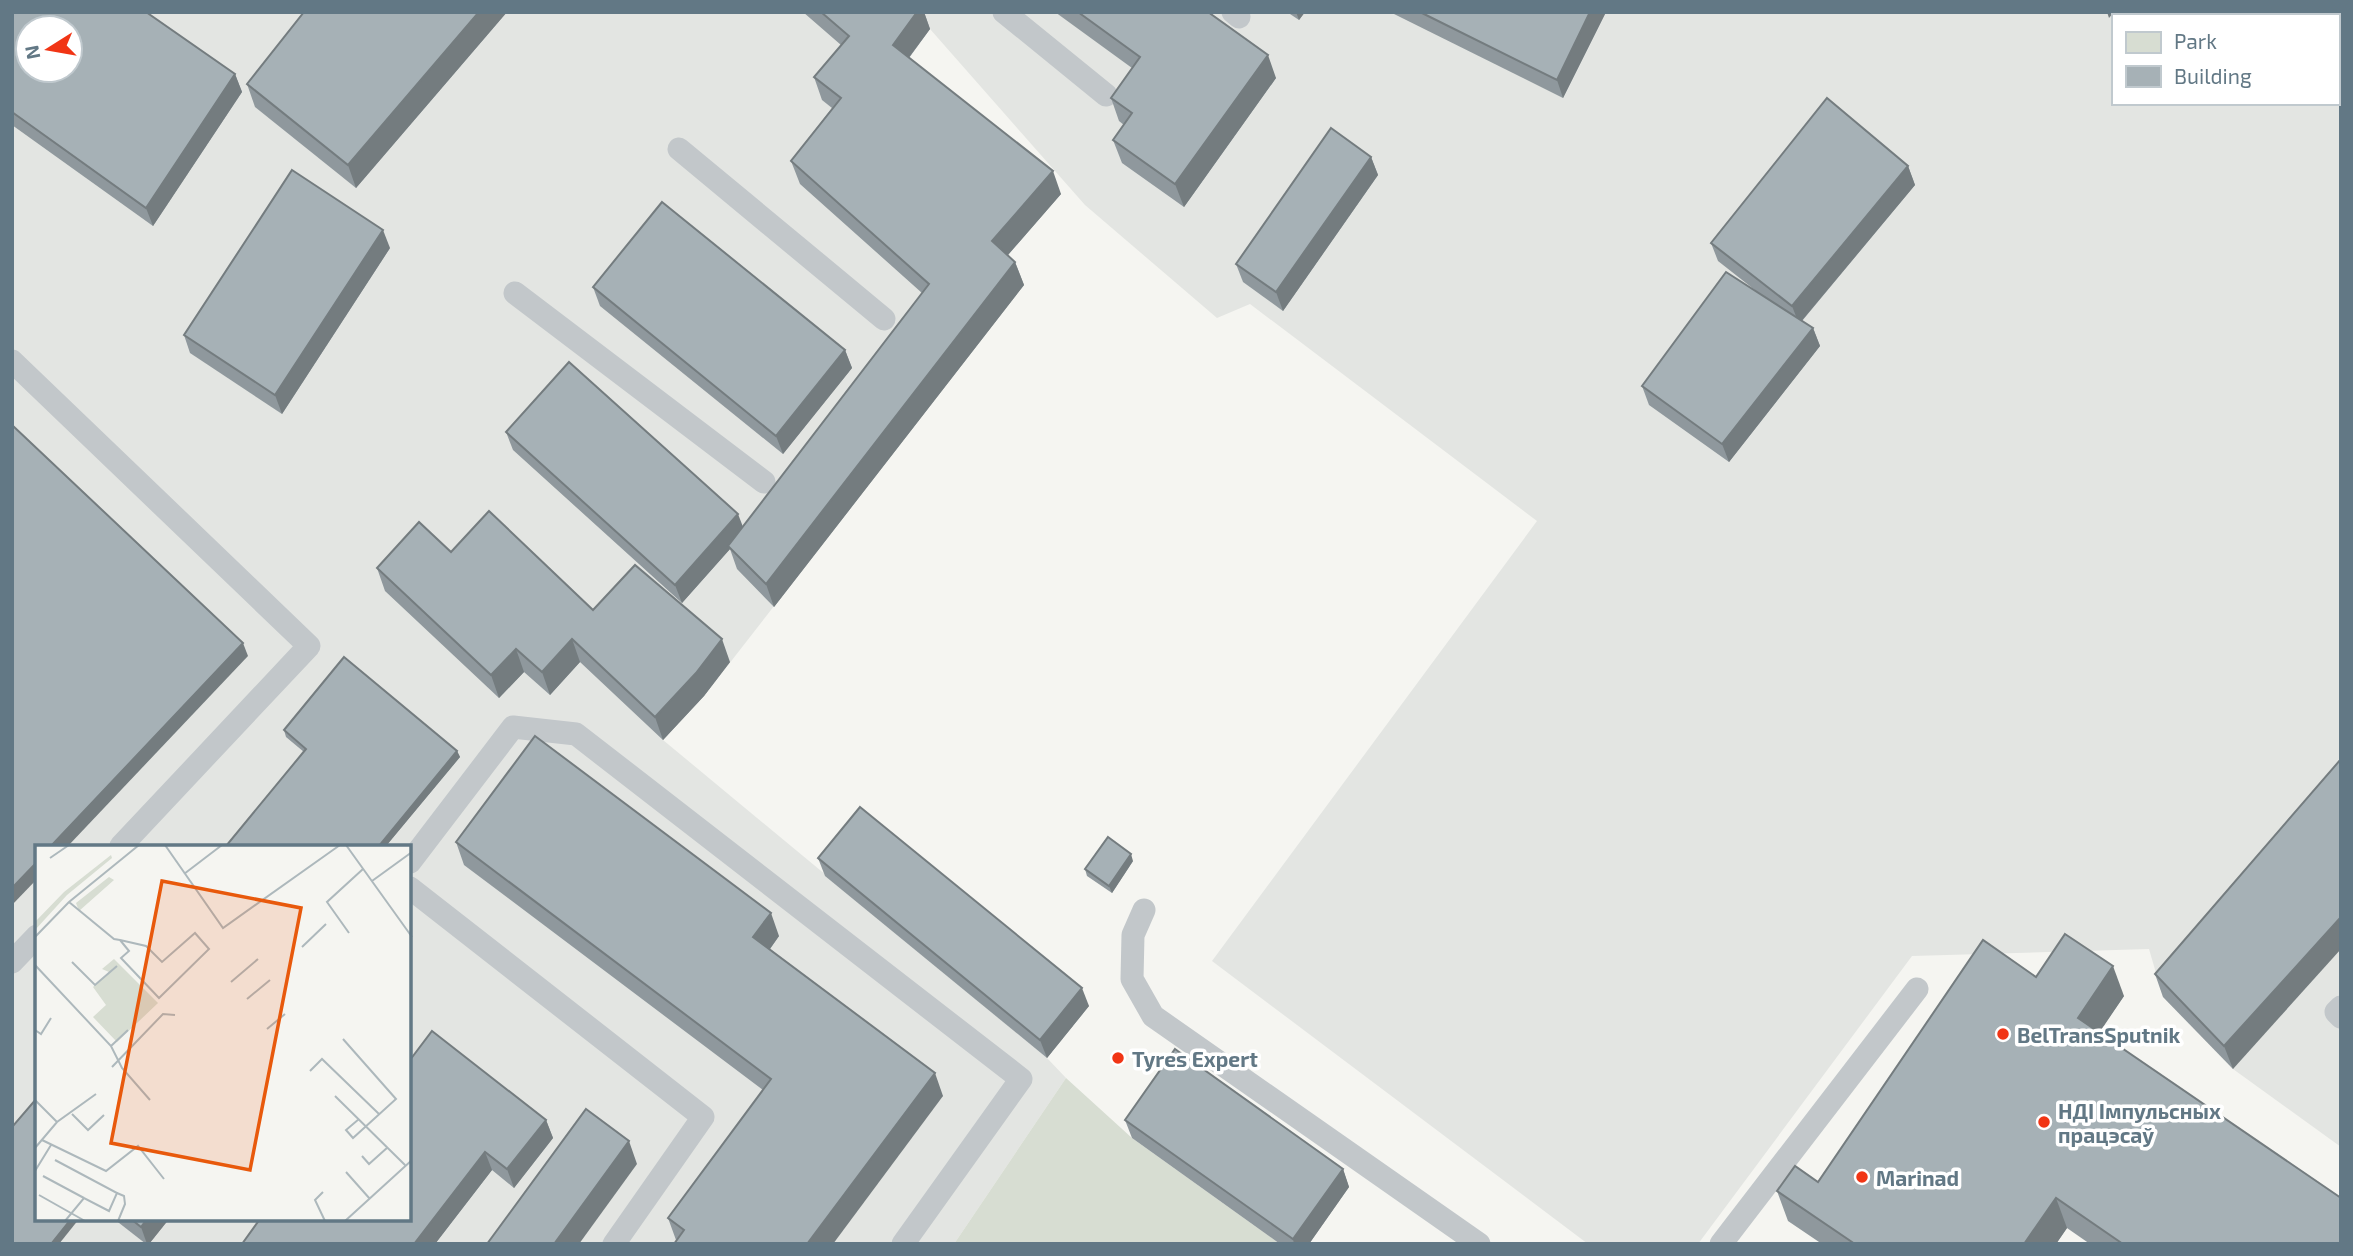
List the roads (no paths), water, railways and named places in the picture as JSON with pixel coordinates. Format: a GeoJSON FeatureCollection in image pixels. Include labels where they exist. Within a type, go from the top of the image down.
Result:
{"type":"FeatureCollection","features":[{"type":"Feature","properties":{"kind":"lane"},"geometry":{"type":"LineString","coordinates":[[1004,12],[1105,94]]}},
{"type":"Feature","properties":{"kind":"lane"},"geometry":{"type":"LineString","coordinates":[[679,149],[884,319]]}},
{"type":"Feature","properties":{"kind":"lane"},"geometry":{"type":"LineString","coordinates":[[515,293],[764,482]]}},
{"type":"Feature","properties":{"kind":"lane"},"geometry":{"type":"LineString","coordinates":[[12,361],[309,646],[122,845]]}},
{"type":"Feature","properties":{"kind":"lane"},"geometry":{"type":"LineString","coordinates":[[411,861],[513,727],[576,734],[1021,1079],[903,1244]]}},
{"type":"Feature","properties":{"kind":"lane"},"geometry":{"type":"LineString","coordinates":[[411,889],[703,1117],[614,1244]]}},
{"type":"Feature","properties":{"kind":"lane"},"geometry":{"type":"LineString","coordinates":[[1144,910],[1133,935],[1132,979],[1153,1016],[1479,1244]]}},
{"type":"Feature","properties":{"kind":"lane"},"geometry":{"type":"LineString","coordinates":[[12,962],[35,938]]}},
{"type":"Feature","properties":{"kind":"lane"},"geometry":{"type":"LineString","coordinates":[[1721,1244],[1917,989]]}},
{"type":"Feature","properties":{"kind":"lane"},"geometry":{"type":"LineString","coordinates":[[2341,1007],[2336,1012],[2341,1017]]}},
{"type":"Feature","properties":{"kind":"place","name":"BelTransSputnik"},"geometry":{"type":"Point","coordinates":[2003,1034]}},
{"type":"Feature","properties":{"kind":"place","name":"Tyres Expert"},"geometry":{"type":"Point","coordinates":[1118,1058]}},
{"type":"Feature","properties":{"kind":"place","name":"НДІ Імпульсных працэсаў"},"geometry":{"type":"Point","coordinates":[2044,1122]}},
{"type":"Feature","properties":{"kind":"place","name":"Marinad"},"geometry":{"type":"Point","coordinates":[1862,1177]}}]}
